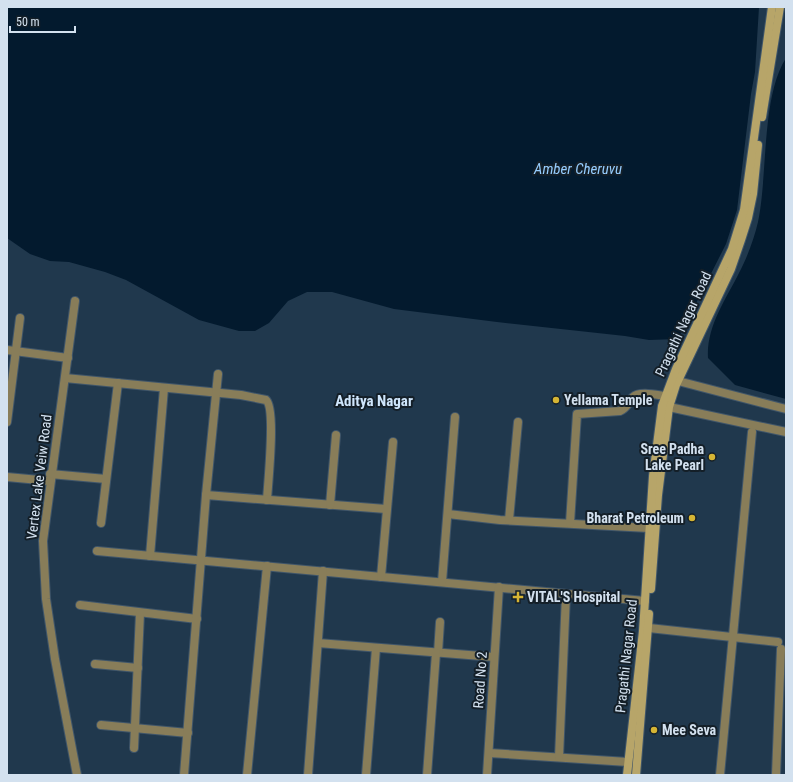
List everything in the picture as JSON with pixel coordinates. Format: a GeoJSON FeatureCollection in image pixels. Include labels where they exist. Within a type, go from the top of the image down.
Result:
{"type":"FeatureCollection","features":[{"type":"Feature","properties":{"kind":"main road"},"geometry":{"type":"LineString","coordinates":[[656,476],[669,407],[678,381],[731,269],[748,218],[753,194],[777,9]]}},
{"type":"Feature","properties":{"kind":"main road","name":"Pragathi Nagar Road"},"geometry":{"type":"LineString","coordinates":[[627,775],[645,601],[649,528],[665,396],[732,248],[744,210],[777,9]]}},
{"type":"Feature","properties":{"kind":"main road","name":"Pragathi Nagar Road"},"geometry":{"type":"LineString","coordinates":[[636,775],[649,628],[656,476]]}},
{"type":"Feature","properties":{"kind":"street","name":"Vertex Lake Veiw Road"},"geometry":{"type":"LineString","coordinates":[[75,301],[50,478],[43,541],[46,599],[55,659],[77,775]]}},
{"type":"Feature","properties":{"kind":"street"},"geometry":{"type":"LineString","coordinates":[[7,422],[11,350],[20,318]]}},
{"type":"Feature","properties":{"kind":"street"},"geometry":{"type":"LineString","coordinates":[[11,350],[68,358]]}},
{"type":"Feature","properties":{"kind":"street"},"geometry":{"type":"LineString","coordinates":[[184,775],[206,495],[218,374]]}},
{"type":"Feature","properties":{"kind":"street"},"geometry":{"type":"LineString","coordinates":[[65,378],[264,399],[269,403],[271,439],[267,500]]}},
{"type":"Feature","properties":{"kind":"street"},"geometry":{"type":"LineString","coordinates":[[678,381],[786,409]]}},
{"type":"Feature","properties":{"kind":"street"},"geometry":{"type":"LineString","coordinates":[[101,523],[118,383]]}},
{"type":"Feature","properties":{"kind":"street"},"geometry":{"type":"LineString","coordinates":[[150,556],[164,388]]}},
{"type":"Feature","properties":{"kind":"street"},"geometry":{"type":"LineString","coordinates":[[570,523],[577,414],[620,411],[626,408],[633,397],[637,394],[665,396]]}},
{"type":"Feature","properties":{"kind":"street"},"geometry":{"type":"LineString","coordinates":[[669,407],[786,432]]}},
{"type":"Feature","properties":{"kind":"street"},"geometry":{"type":"LineString","coordinates":[[442,582],[455,417]]}},
{"type":"Feature","properties":{"kind":"street"},"geometry":{"type":"LineString","coordinates":[[509,520],[518,422]]}},
{"type":"Feature","properties":{"kind":"street"},"geometry":{"type":"LineString","coordinates":[[720,775],[752,432]]}},
{"type":"Feature","properties":{"kind":"street"},"geometry":{"type":"LineString","coordinates":[[330,505],[336,435]]}},
{"type":"Feature","properties":{"kind":"street"},"geometry":{"type":"LineString","coordinates":[[381,577],[393,442]]}},
{"type":"Feature","properties":{"kind":"street"},"geometry":{"type":"LineString","coordinates":[[7,477],[106,479]]}},
{"type":"Feature","properties":{"kind":"street"},"geometry":{"type":"LineString","coordinates":[[206,495],[386,509]]}},
{"type":"Feature","properties":{"kind":"street"},"geometry":{"type":"LineString","coordinates":[[448,514],[509,520],[649,528]]}},
{"type":"Feature","properties":{"kind":"street"},"geometry":{"type":"LineString","coordinates":[[98,551],[499,587],[566,595],[645,601]]}},
{"type":"Feature","properties":{"kind":"street"},"geometry":{"type":"LineString","coordinates":[[247,775],[267,566]]}},
{"type":"Feature","properties":{"kind":"street"},"geometry":{"type":"LineString","coordinates":[[308,775],[323,572]]}},
{"type":"Feature","properties":{"kind":"street","name":"Road No 2"},"geometry":{"type":"LineString","coordinates":[[487,775],[499,587]]}},
{"type":"Feature","properties":{"kind":"street"},"geometry":{"type":"LineString","coordinates":[[558,757],[566,595]]}},
{"type":"Feature","properties":{"kind":"street"},"geometry":{"type":"LineString","coordinates":[[80,605],[197,619]]}},
{"type":"Feature","properties":{"kind":"street"},"geometry":{"type":"LineString","coordinates":[[134,748],[140,612]]}},
{"type":"Feature","properties":{"kind":"street"},"geometry":{"type":"LineString","coordinates":[[427,775],[440,622]]}},
{"type":"Feature","properties":{"kind":"street"},"geometry":{"type":"LineString","coordinates":[[649,628],[732,637],[780,645],[776,775]]}},
{"type":"Feature","properties":{"kind":"street"},"geometry":{"type":"LineString","coordinates":[[318,643],[494,657]]}},
{"type":"Feature","properties":{"kind":"street"},"geometry":{"type":"LineString","coordinates":[[366,775],[376,648]]}},
{"type":"Feature","properties":{"kind":"street"},"geometry":{"type":"LineString","coordinates":[[95,664],[138,668]]}},
{"type":"Feature","properties":{"kind":"street"},"geometry":{"type":"LineString","coordinates":[[101,725],[188,733]]}},
{"type":"Feature","properties":{"kind":"street"},"geometry":{"type":"LineString","coordinates":[[488,753],[628,762]]}},
{"type":"Feature","properties":{"kind":"water","name":"Amber Cheruvu"},"geometry":{"type":"Polygon","coordinates":[[[7,7],[759,7],[755,72],[737,210],[726,244],[678,339],[649,340],[394,309],[332,292],[307,292],[288,301],[269,323],[255,331],[239,331],[199,320],[126,280],[105,272],[69,262],[50,261],[30,254],[7,238],[7,7]]]}},
{"type":"Feature","properties":{"kind":"water"},"geometry":{"type":"Polygon","coordinates":[[[786,58],[786,399],[735,385],[708,358],[708,347],[710,335],[718,314],[745,261],[758,222],[763,182],[766,137],[772,94],[778,74],[786,58]]]}},
{"type":"Feature","properties":{"kind":"place","name":"Yellama Temple"},"geometry":{"type":"Point","coordinates":[556,400]}},
{"type":"Feature","properties":{"kind":"place","name":"Sree Padha Lake Pearl"},"geometry":{"type":"Point","coordinates":[712,457]}},
{"type":"Feature","properties":{"kind":"place","name":"Bharat Petroleum"},"geometry":{"type":"Point","coordinates":[692,518]}},
{"type":"Feature","properties":{"kind":"place","name":"VITAL'S Hospital"},"geometry":{"type":"Point","coordinates":[518,597]}},
{"type":"Feature","properties":{"kind":"place","name":"Mee Seva"},"geometry":{"type":"Point","coordinates":[654,730]}},
{"type":"Feature","properties":{"kind":"district","name":"Aditya Nagar"},"geometry":{"type":"Point","coordinates":[374,401]}}]}
